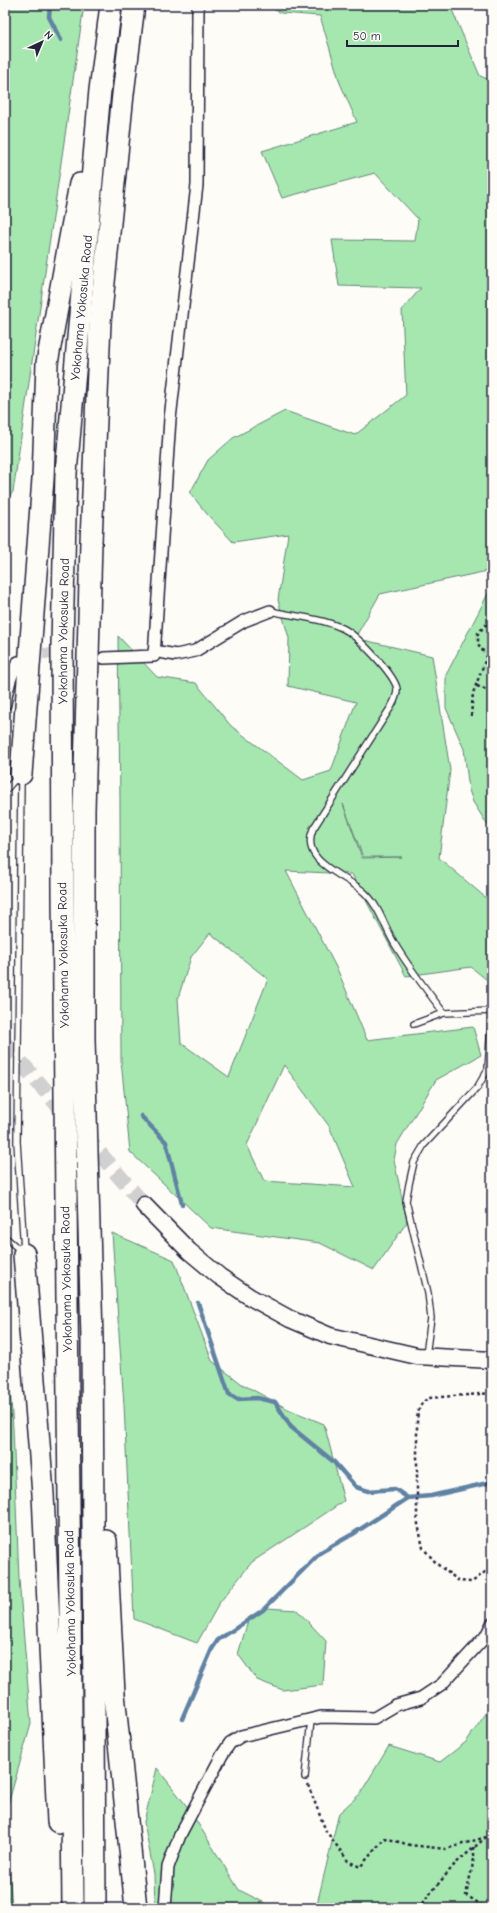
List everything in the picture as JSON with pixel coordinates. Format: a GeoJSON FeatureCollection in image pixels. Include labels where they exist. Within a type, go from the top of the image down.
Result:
{"type":"FeatureCollection","features":[{"type":"Feature","properties":{"kind":"highway","name":"Yokohama Yokosuka Road"},"geometry":{"type":"LineString","coordinates":[[73,1908],[62,644],[66,473],[100,90],[112,5]]}},
{"type":"Feature","properties":{"kind":"highway","name":"Yokohama Yokosuka Road"},"geometry":{"type":"LineString","coordinates":[[95,1908],[92,1339],[84,1039],[84,811],[91,542],[100,322],[123,94],[134,5]]}},
{"type":"Feature","properties":{"kind":"highway"},"geometry":{"type":"LineString","coordinates":[[21,774],[43,479],[47,363],[74,213],[100,90]]}},
{"type":"Feature","properties":{"kind":"highway"},"geometry":{"type":"LineString","coordinates":[[24,1254],[43,1494],[60,1860],[65,1908]]}},
{"type":"Feature","properties":{"kind":"highway"},"geometry":{"type":"LineString","coordinates":[[92,1339],[105,1519],[114,1694],[136,1908]]}},
{"type":"Feature","properties":{"kind":"street"},"geometry":{"type":"LineString","coordinates":[[104,658],[154,656],[170,419],[197,185],[198,5]]}},
{"type":"Feature","properties":{"kind":"street"},"geometry":{"type":"LineString","coordinates":[[154,651],[176,655],[195,651],[244,621],[270,611]]}},
{"type":"Feature","properties":{"kind":"street"},"geometry":{"type":"LineString","coordinates":[[5,704],[7,690],[13,670],[18,662]]}},
{"type":"Feature","properties":{"kind":"street"},"geometry":{"type":"LineString","coordinates":[[144,1205],[189,1251],[219,1276],[250,1297],[290,1319],[330,1336],[417,1356],[492,1360]]}},
{"type":"Feature","properties":{"kind":"street"},"geometry":{"type":"LineString","coordinates":[[165,1908],[168,1867],[180,1835],[222,1754],[230,1743],[241,1736],[321,1717],[374,1718],[396,1705],[421,1698],[442,1684],[486,1636],[492,1624]]}},
{"type":"Feature","properties":{"kind":"lane"},"geometry":{"type":"LineString","coordinates":[[270,611],[333,624],[351,633],[387,672],[397,689],[391,707],[313,829],[310,838],[311,848],[316,859],[353,882],[367,894],[377,908],[395,944],[444,1012]]}},
{"type":"Feature","properties":{"kind":"lane"},"geometry":{"type":"LineString","coordinates":[[5,791],[21,774]]}},
{"type":"Feature","properties":{"kind":"lane"},"geometry":{"type":"LineString","coordinates":[[21,774],[17,1142],[24,1254]]}},
{"type":"Feature","properties":{"kind":"lane"},"geometry":{"type":"LineString","coordinates":[[414,1024],[444,1012],[492,1011],[488,1069],[477,1088],[424,1145],[414,1162],[409,1184],[406,1201],[428,1293],[431,1318],[426,1357]]}},
{"type":"Feature","properties":{"kind":"lane"},"geometry":{"type":"LineString","coordinates":[[5,1237],[24,1254]]}},
{"type":"Feature","properties":{"kind":"lane"},"geometry":{"type":"LineString","coordinates":[[305,1777],[311,1720]]}},
{"type":"Feature","properties":{"kind":"path"},"geometry":{"type":"LineString","coordinates":[[492,621],[486,624],[478,633],[478,644],[483,651],[492,653]]}},
{"type":"Feature","properties":{"kind":"path"},"geometry":{"type":"LineString","coordinates":[[471,716],[473,693],[477,686],[478,676],[488,653]]}},
{"type":"Feature","properties":{"kind":"path"},"geometry":{"type":"LineString","coordinates":[[477,686],[492,692]]}},
{"type":"Feature","properties":{"kind":"path"},"geometry":{"type":"LineString","coordinates":[[492,1392],[430,1398],[423,1401],[419,1406],[417,1418],[417,1519],[423,1548],[437,1564],[459,1581],[472,1582],[485,1572],[492,1572]]}},
{"type":"Feature","properties":{"kind":"path"},"geometry":{"type":"LineString","coordinates":[[305,1777],[326,1831],[348,1862],[360,1866],[384,1838],[410,1845],[446,1849],[486,1837]]}},
{"type":"Feature","properties":{"kind":"path"},"geometry":{"type":"LineString","coordinates":[[418,1908],[455,1864],[492,1832]]}},
{"type":"Feature","properties":{"kind":"path"},"geometry":{"type":"LineString","coordinates":[[474,1846],[474,1859],[466,1895],[486,1908]]}},
{"type":"Feature","properties":{"kind":"green space"},"geometry":{"type":"Polygon","coordinates":[[[5,5],[84,5],[13,492],[5,501],[5,5]]]}},
{"type":"Feature","properties":{"kind":"green space"},"geometry":{"type":"Polygon","coordinates":[[[266,5],[450,5],[480,76],[492,81],[492,570],[380,594],[355,638],[432,656],[450,770],[439,858],[492,903],[492,973],[487,980],[471,967],[406,976],[352,874],[286,871],[338,971],[367,1040],[473,1027],[481,1055],[436,1080],[397,1144],[394,1160],[407,1222],[374,1270],[320,1243],[211,1228],[130,1152],[121,1060],[118,636],[157,677],[196,683],[231,726],[303,780],[331,771],[356,702],[288,686],[289,638],[278,600],[288,534],[233,542],[190,493],[208,460],[233,438],[285,411],[355,435],[406,395],[402,310],[421,288],[339,286],[332,240],[415,241],[418,219],[375,173],[282,198],[262,151],[357,122],[340,83],[320,16],[281,13],[266,5]],[[343,804],[362,858],[402,857],[363,857],[343,804]],[[210,933],[191,957],[178,998],[181,1043],[229,1077],[268,979],[210,933]],[[284,1065],[247,1145],[264,1181],[355,1187],[329,1126],[284,1065]]]}},
{"type":"Feature","properties":{"kind":"green space"},"geometry":{"type":"Polygon","coordinates":[[[492,586],[492,832],[473,802],[469,790],[464,749],[446,708],[446,675],[492,586]]]}},
{"type":"Feature","properties":{"kind":"green space"},"geometry":{"type":"Polygon","coordinates":[[[112,1233],[174,1260],[212,1361],[242,1384],[288,1409],[324,1424],[344,1501],[252,1562],[220,1602],[197,1643],[134,1619],[124,1405],[112,1233]]]}},
{"type":"Feature","properties":{"kind":"green space"},"geometry":{"type":"Polygon","coordinates":[[[5,1321],[13,1428],[19,1579],[31,1724],[5,1815],[5,1321]]]}},
{"type":"Feature","properties":{"kind":"green space"},"geometry":{"type":"Polygon","coordinates":[[[267,1608],[297,1610],[326,1641],[323,1685],[283,1690],[257,1680],[238,1654],[249,1618],[267,1608]]]}},
{"type":"Feature","properties":{"kind":"green space"},"geometry":{"type":"Polygon","coordinates":[[[492,1705],[492,1908],[309,1908],[317,1904],[339,1813],[360,1794],[389,1746],[440,1762],[466,1742],[492,1705]]]}},
{"type":"Feature","properties":{"kind":"green space"},"geometry":{"type":"Polygon","coordinates":[[[157,1768],[189,1809],[239,1890],[275,1908],[155,1908],[154,1874],[144,1822],[157,1768]]]}},
{"type":"Feature","properties":{"kind":"green space"},"geometry":{"type":"Polygon","coordinates":[[[5,1816],[12,1908],[5,1908],[5,1816]]]}},
{"type":"Feature","properties":{"kind":"waterway"},"geometry":{"type":"LineString","coordinates":[[50,5],[49,17],[61,40]]}},
{"type":"Feature","properties":{"kind":"waterway"},"geometry":{"type":"LineString","coordinates":[[141,1116],[166,1142],[182,1204]]}},
{"type":"Feature","properties":{"kind":"waterway"},"geometry":{"type":"LineString","coordinates":[[198,1303],[229,1394],[237,1399],[257,1398],[275,1402],[291,1427],[334,1462],[356,1487],[368,1491],[395,1489],[408,1498]]}},
{"type":"Feature","properties":{"kind":"waterway"},"geometry":{"type":"LineString","coordinates":[[182,1719],[212,1649],[218,1640],[263,1610],[321,1552],[353,1534],[408,1498],[431,1496],[492,1482]]}},
{"type":"Feature","properties":{"kind":"tunnel"},"geometry":{"type":"LineString","coordinates":[[27,657],[39,653],[92,657]]}},
{"type":"Feature","properties":{"kind":"tunnel"},"geometry":{"type":"LineString","coordinates":[[5,1044],[68,1117]]}},
{"type":"Feature","properties":{"kind":"tunnel"},"geometry":{"type":"LineString","coordinates":[[84,1135],[144,1205]]}}]}
